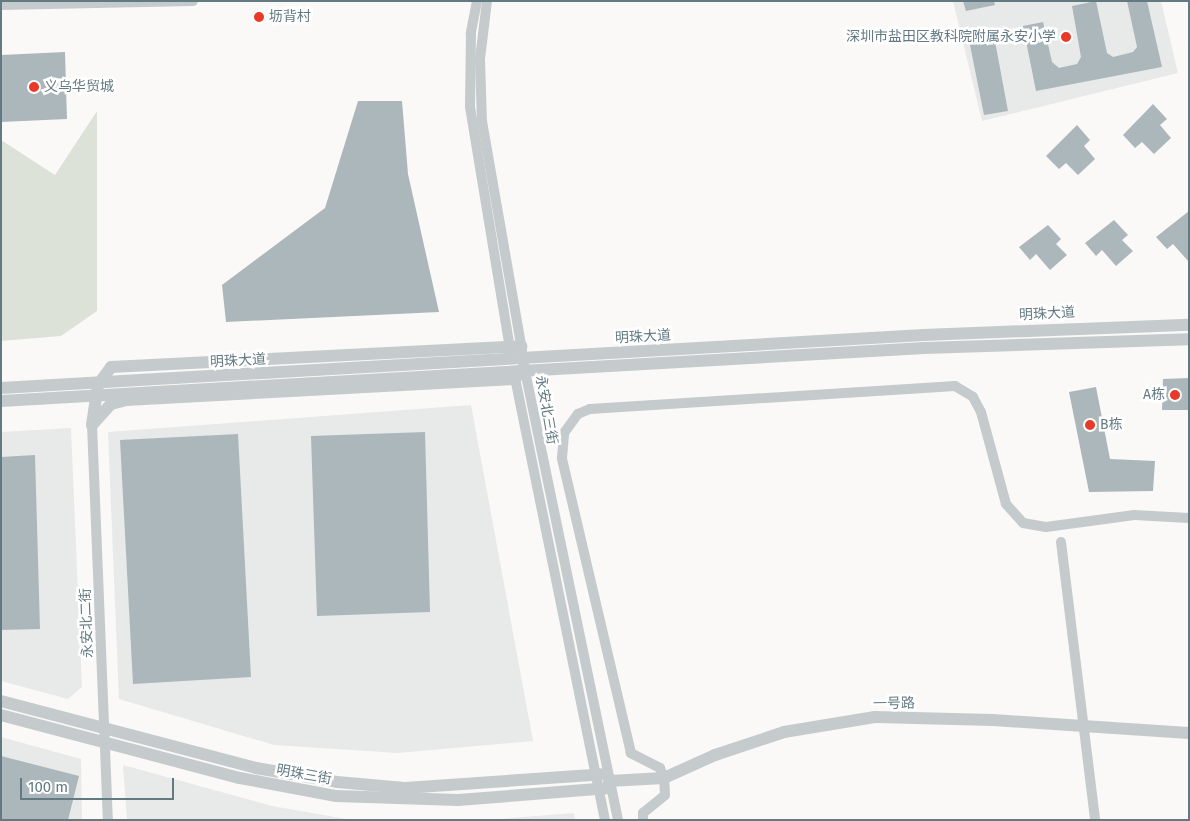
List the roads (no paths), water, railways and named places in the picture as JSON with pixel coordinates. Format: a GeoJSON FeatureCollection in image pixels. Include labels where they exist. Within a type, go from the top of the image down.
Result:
{"type":"FeatureCollection","features":[{"type":"Feature","properties":{"kind":"street"},"geometry":{"type":"LineString","coordinates":[[1,5],[193,1]]}},
{"type":"Feature","properties":{"kind":"street","name":"永安北三街"},"geometry":{"type":"LineString","coordinates":[[481,2],[480,59],[483,134],[516,346],[515,379],[594,777]]}},
{"type":"Feature","properties":{"kind":"street","name":"明珠大道"},"geometry":{"type":"LineString","coordinates":[[1,388],[923,334],[1189,325]]}},
{"type":"Feature","properties":{"kind":"street","name":"明珠大道"},"geometry":{"type":"LineString","coordinates":[[1,401],[924,348],[1189,339]]}},
{"type":"Feature","properties":{"kind":"street","name":"永安北三街"},"geometry":{"type":"LineString","coordinates":[[516,346],[524,367],[606,784],[618,820]]}},
{"type":"Feature","properties":{"kind":"street","name":"明珠大道"},"geometry":{"type":"LineString","coordinates":[[92,425],[98,385],[111,367],[516,346]]}},
{"type":"Feature","properties":{"kind":"street"},"geometry":{"type":"LineString","coordinates":[[92,425],[111,404],[126,400],[515,379],[524,367]]}},
{"type":"Feature","properties":{"kind":"street"},"geometry":{"type":"LineString","coordinates":[[644,820],[643,813],[665,795],[664,778],[660,768],[631,753],[562,458],[564,433],[578,414],[590,409],[956,386],[972,397],[981,412],[1006,504],[1023,523],[1046,527],[1134,516],[1189,518]]}},
{"type":"Feature","properties":{"kind":"street","name":"永安北二街"},"geometry":{"type":"LineString","coordinates":[[92,425],[106,730],[108,820]]}},
{"type":"Feature","properties":{"kind":"street"},"geometry":{"type":"LineString","coordinates":[[1061,542],[1095,820]]}},
{"type":"Feature","properties":{"kind":"street","name":"明珠三街"},"geometry":{"type":"LineString","coordinates":[[1,701],[256,768],[337,782],[405,788],[594,777],[606,784]]}},
{"type":"Feature","properties":{"kind":"street","name":"明珠三街"},"geometry":{"type":"LineString","coordinates":[[1,714],[105,745],[240,778],[336,796],[458,800],[606,784]]}},
{"type":"Feature","properties":{"kind":"street","name":"一号路"},"geometry":{"type":"LineString","coordinates":[[606,784],[664,778],[715,755],[784,732],[874,718],[1083,726],[1189,733]]}},
{"type":"Feature","properties":{"kind":"street","name":"永安北三街"},"geometry":{"type":"LineString","coordinates":[[605,820],[606,784]]}},
{"type":"Feature","properties":{"kind":"place","name":"坜背村"},"geometry":{"type":"Point","coordinates":[259,17]}},
{"type":"Feature","properties":{"kind":"place","name":"深圳市盐田区教科院附属永安小学"},"geometry":{"type":"Point","coordinates":[1066,37]}},
{"type":"Feature","properties":{"kind":"place","name":"义乌华贸城"},"geometry":{"type":"Point","coordinates":[34,87]}},
{"type":"Feature","properties":{"kind":"place","name":"A栋"},"geometry":{"type":"Point","coordinates":[1175,395]}},
{"type":"Feature","properties":{"kind":"place","name":"B栋"},"geometry":{"type":"Point","coordinates":[1090,425]}}]}
